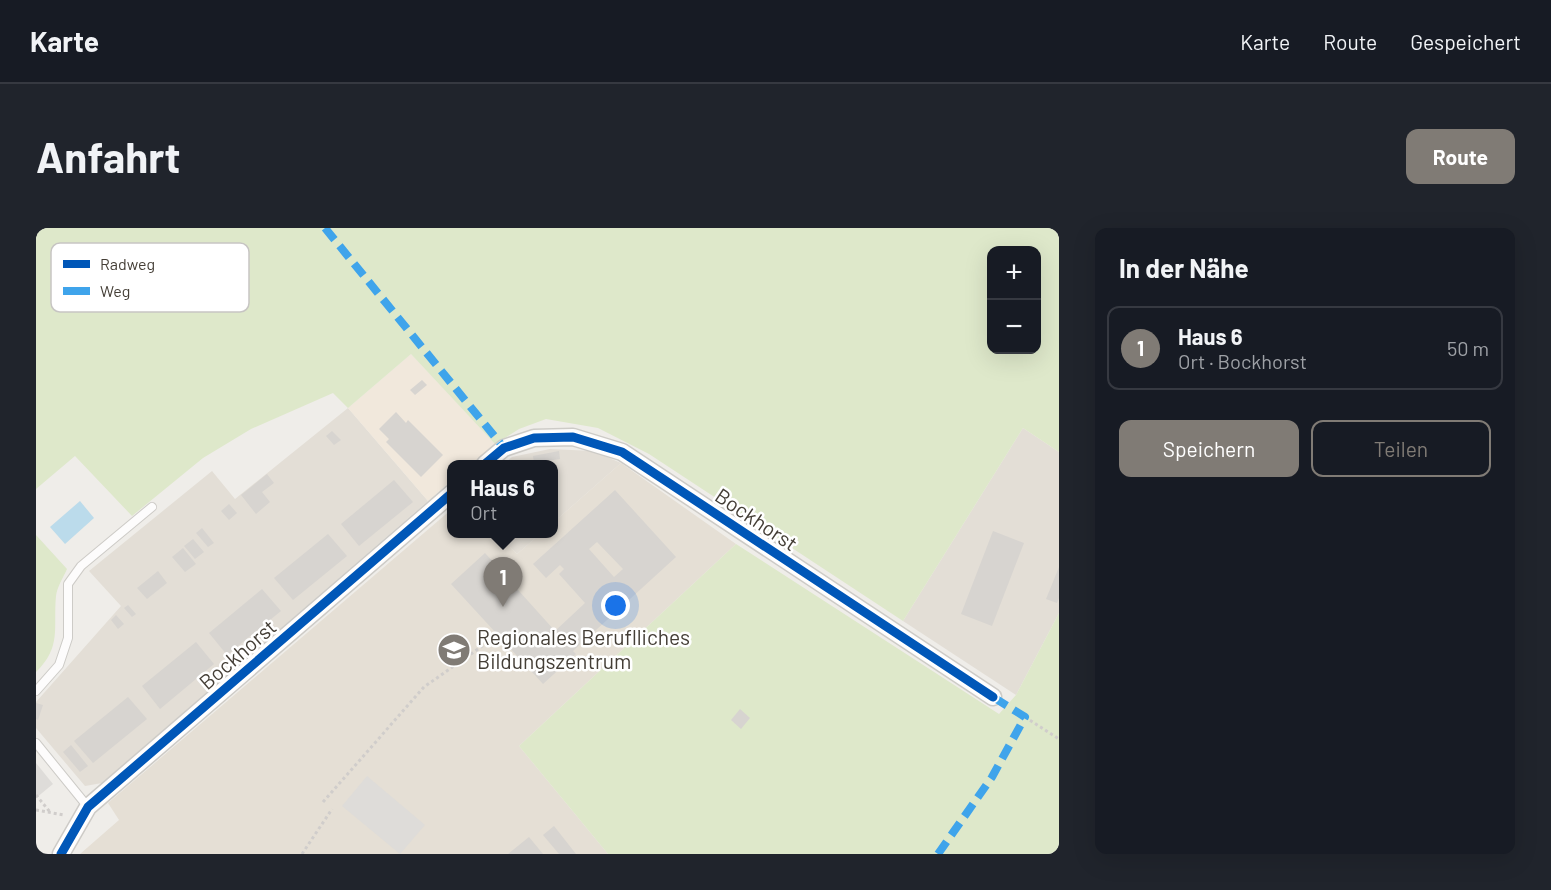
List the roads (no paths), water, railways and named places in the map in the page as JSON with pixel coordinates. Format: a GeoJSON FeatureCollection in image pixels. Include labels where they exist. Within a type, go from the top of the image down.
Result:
{"type":"FeatureCollection","features":[{"type":"Feature","properties":{"kind":"street","name":"Bockhorst"},"geometry":{"type":"LineString","coordinates":[[491,460],[504,448],[534,438],[573,437],[622,452],[993,697]]}},
{"type":"Feature","properties":{"kind":"street","name":"Bockhorst"},"geometry":{"type":"LineString","coordinates":[[61,854],[85,813],[447,497]]}},
{"type":"Feature","properties":{"kind":"lane"},"geometry":{"type":"LineString","coordinates":[[36,691],[59,665],[68,638],[68,584],[81,566],[152,507]]}},
{"type":"Feature","properties":{"kind":"lane"},"geometry":{"type":"LineString","coordinates":[[36,743],[85,813]]}},
{"type":"Feature","properties":{"kind":"water"},"geometry":{"type":"Polygon","coordinates":[[[80,501],[94,518],[65,544],[50,527],[80,501]]]}},
{"type":"Feature","properties":{"kind":"place","name":"Haus 6"},"geometry":{"type":"Point","coordinates":[503,607]}},
{"type":"Feature","properties":{"kind":"place","name":"Regionales Beruflliches Bildungszentrum"},"geometry":{"type":"Point","coordinates":[454,650]}}]}
